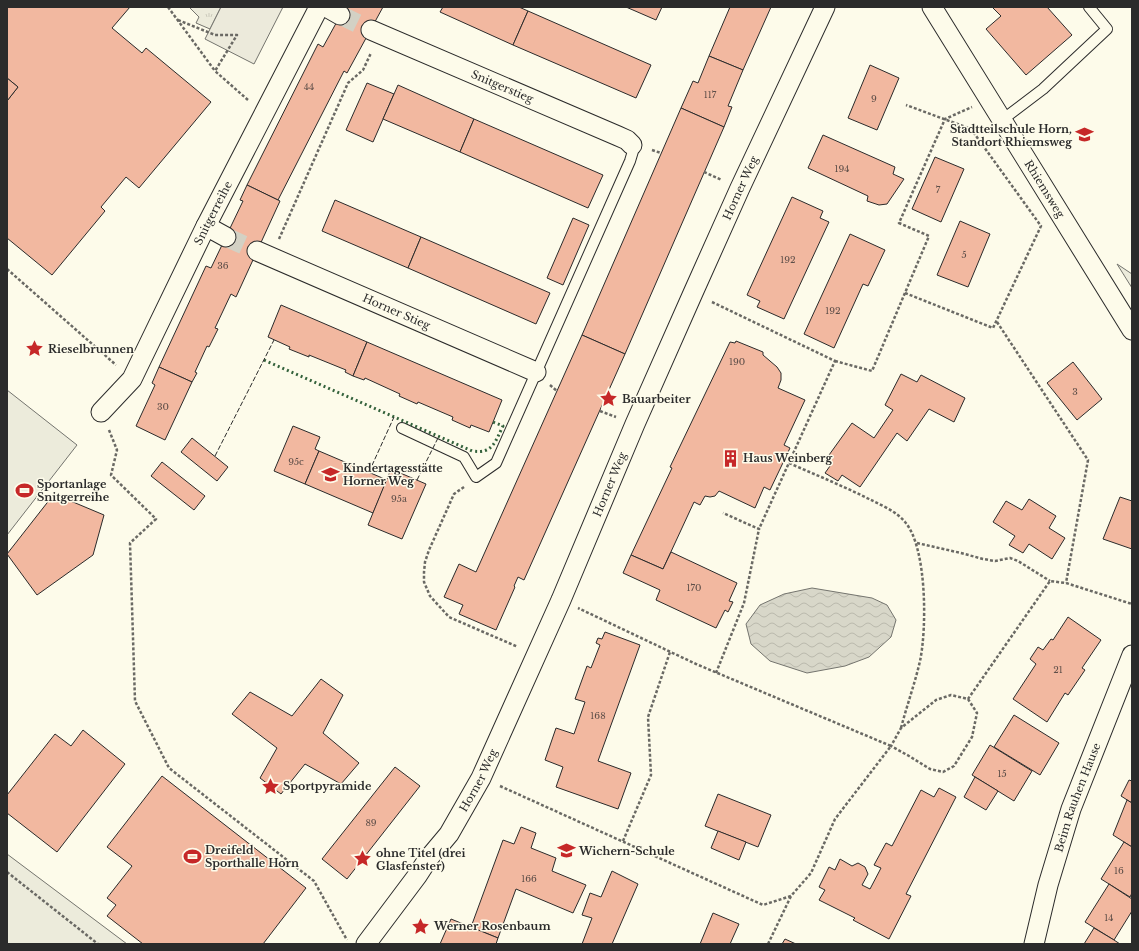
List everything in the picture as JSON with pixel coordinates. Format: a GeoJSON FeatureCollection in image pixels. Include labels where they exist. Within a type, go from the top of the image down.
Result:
{"type":"FeatureCollection","features":[{"type":"Feature","properties":{"kind":"street","name":"Snitgerreihe"},"geometry":{"type":"LineString","coordinates":[[101,412],[132,379],[206,226],[319,7]]}},
{"type":"Feature","properties":{"kind":"street","name":"Horner Weg"},"geometry":{"type":"LineString","coordinates":[[366,944],[428,859],[449,834],[481,778],[537,656],[635,424],[693,293],[740,188],[825,7]]}},
{"type":"Feature","properties":{"kind":"street","name":"Rhiemsweg"},"geometry":{"type":"LineString","coordinates":[[932,7],[1132,330]]}},
{"type":"Feature","properties":{"kind":"street","name":"Snitgerstieg"},"geometry":{"type":"LineString","coordinates":[[375,32],[618,136],[627,140],[632,145]]}},
{"type":"Feature","properties":{"kind":"street"},"geometry":{"type":"LineString","coordinates":[[206,226],[226,236]]}},
{"type":"Feature","properties":{"kind":"street","name":"Horner Stieg"},"geometry":{"type":"LineString","coordinates":[[264,254],[536,372]]}},
{"type":"Feature","properties":{"kind":"street","name":"Beim Rauhen Hause"},"geometry":{"type":"LineString","coordinates":[[1034,944],[1048,885],[1071,809],[1132,655]]}},
{"type":"Feature","properties":{"kind":"lane"},"geometry":{"type":"LineString","coordinates":[[1002,120],[1043,89],[1107,29],[1089,7]]}},
{"type":"Feature","properties":{"kind":"lane"},"geometry":{"type":"LineString","coordinates":[[402,428],[464,457],[476,477],[496,463],[630,161],[633,151],[632,145]]}},
{"type":"Feature","properties":{"kind":"path"},"geometry":{"type":"LineString","coordinates":[[168,7],[215,71],[264,114]]}},
{"type":"Feature","properties":{"kind":"path"},"geometry":{"type":"LineString","coordinates":[[178,20],[215,35],[237,35],[215,71]]}},
{"type":"Feature","properties":{"kind":"path"},"geometry":{"type":"LineString","coordinates":[[264,254],[348,83],[363,70],[375,32]]}},
{"type":"Feature","properties":{"kind":"path"},"geometry":{"type":"LineString","coordinates":[[693,293],[835,361],[872,371],[929,236],[899,223],[945,119],[989,99]]}},
{"type":"Feature","properties":{"kind":"path"},"geometry":{"type":"LineString","coordinates":[[905,294],[993,328],[1041,226],[971,129],[906,105]]}},
{"type":"Feature","properties":{"kind":"path"},"geometry":{"type":"LineString","coordinates":[[7,269],[132,379]]}},
{"type":"Feature","properties":{"kind":"path"},"geometry":{"type":"LineString","coordinates":[[996,322],[1088,460],[1066,583]]}},
{"type":"Feature","properties":{"kind":"path"},"geometry":{"type":"LineString","coordinates":[[716,673],[744,603],[759,529],[835,361]]}},
{"type":"Feature","properties":{"kind":"path"},"geometry":{"type":"LineString","coordinates":[[101,412],[117,450],[111,475],[156,519],[130,543],[135,701],[169,768],[314,881],[349,944]]}},
{"type":"Feature","properties":{"kind":"path"},"geometry":{"type":"LineString","coordinates":[[768,944],[791,896],[811,872],[835,819],[891,746],[901,728],[920,660],[925,628],[923,580],[917,544],[905,522],[888,509],[859,494],[789,463]]}},
{"type":"Feature","properties":{"kind":"path"},"geometry":{"type":"LineString","coordinates":[[476,477],[454,494],[429,550],[425,562],[424,582],[430,596],[448,617],[537,656]]}},
{"type":"Feature","properties":{"kind":"path"},"geometry":{"type":"LineString","coordinates":[[723,513],[759,529]]}},
{"type":"Feature","properties":{"kind":"path"},"geometry":{"type":"LineString","coordinates":[[917,544],[995,561],[1010,558],[1018,561],[1050,581],[1066,583],[1132,604]]}},
{"type":"Feature","properties":{"kind":"path"},"geometry":{"type":"LineString","coordinates":[[968,699],[1050,581]]}},
{"type":"Feature","properties":{"kind":"path"},"geometry":{"type":"LineString","coordinates":[[561,600],[716,673],[891,746],[930,769],[943,772],[954,766],[972,737],[977,713],[968,699],[951,695],[936,700],[901,728]]}},
{"type":"Feature","properties":{"kind":"path"},"geometry":{"type":"LineString","coordinates":[[623,841],[651,775],[648,717],[670,652]]}},
{"type":"Feature","properties":{"kind":"path"},"geometry":{"type":"LineString","coordinates":[[481,778],[763,905],[791,896]]}},
{"type":"Feature","properties":{"kind":"path"},"geometry":{"type":"LineString","coordinates":[[7,872],[98,944]]}},
{"type":"Feature","properties":{"kind":"green space"},"geometry":{"type":"Polygon","coordinates":[[[189,7],[221,7],[210,29],[196,23],[199,17],[189,7]]]}},
{"type":"Feature","properties":{"kind":"green space"},"geometry":{"type":"Polygon","coordinates":[[[1117,264],[1132,274],[1132,288],[1117,264]]]}},
{"type":"Feature","properties":{"kind":"green space","name":"Sportanlage Snitgerreihe"},"geometry":{"type":"Polygon","coordinates":[[[7,390],[77,445],[7,535],[7,390]]]}},
{"type":"Feature","properties":{"kind":"green space"},"geometry":{"type":"Polygon","coordinates":[[[7,854],[127,944],[7,944],[7,854]]]}},
{"type":"Feature","properties":{"kind":"shaded area"},"geometry":{"type":"Polygon","coordinates":[[[221,7],[283,7],[254,64],[205,39],[221,7]]]}},
{"type":"Feature","properties":{"kind":"water"},"geometry":{"type":"Polygon","coordinates":[[[812,588],[872,598],[887,605],[896,620],[891,637],[869,657],[845,666],[807,673],[770,661],[751,644],[746,624],[760,605],[784,594],[812,588]]]}},
{"type":"Feature","properties":{"kind":"building"},"geometry":{"type":"Polygon","coordinates":[[[7,7],[130,7],[112,28],[142,53],[146,48],[211,102],[139,188],[126,177],[101,207],[105,211],[52,275],[7,238],[7,101],[18,87],[7,78],[7,7]]]}},
{"type":"Feature","properties":{"kind":"building"},"geometry":{"type":"Polygon","coordinates":[[[345,7],[383,7],[347,73],[344,71],[278,200],[247,185],[318,44],[323,47],[345,7]]]}},
{"type":"Feature","properties":{"kind":"building"},"geometry":{"type":"Polygon","coordinates":[[[443,7],[519,7],[528,11],[513,45],[440,12],[443,7]]]}},
{"type":"Feature","properties":{"kind":"building"},"geometry":{"type":"Polygon","coordinates":[[[626,7],[662,7],[656,20],[626,7]]]}},
{"type":"Feature","properties":{"kind":"building"},"geometry":{"type":"Polygon","coordinates":[[[730,7],[771,7],[743,70],[709,56],[730,7]]]}},
{"type":"Feature","properties":{"kind":"building"},"geometry":{"type":"Polygon","coordinates":[[[992,7],[1047,7],[1072,35],[1026,75],[986,29],[1001,16],[992,7]]]}},
{"type":"Feature","properties":{"kind":"building"},"geometry":{"type":"Polygon","coordinates":[[[528,11],[651,65],[636,98],[513,45],[528,11]]]}},
{"type":"Feature","properties":{"kind":"building"},"geometry":{"type":"Polygon","coordinates":[[[709,56],[743,70],[728,106],[732,107],[724,127],[681,108],[693,81],[698,83],[709,56]]]}},
{"type":"Feature","properties":{"kind":"building"},"geometry":{"type":"Polygon","coordinates":[[[870,65],[899,78],[877,130],[848,118],[870,65]]]}},
{"type":"Feature","properties":{"kind":"building"},"geometry":{"type":"Polygon","coordinates":[[[7,78],[18,87],[7,101],[7,78]]]}},
{"type":"Feature","properties":{"kind":"building"},"geometry":{"type":"Polygon","coordinates":[[[367,83],[394,94],[373,142],[346,130],[367,83]]]}},
{"type":"Feature","properties":{"kind":"building"},"geometry":{"type":"Polygon","coordinates":[[[398,85],[474,119],[460,152],[383,119],[398,85]]]}},
{"type":"Feature","properties":{"kind":"building"},"geometry":{"type":"Polygon","coordinates":[[[681,108],[724,127],[625,354],[582,335],[681,108]]]}},
{"type":"Feature","properties":{"kind":"building"},"geometry":{"type":"Polygon","coordinates":[[[474,119],[603,175],[588,208],[460,152],[474,119]]]}},
{"type":"Feature","properties":{"kind":"building"},"geometry":{"type":"Polygon","coordinates":[[[823,135],[895,167],[893,174],[904,179],[887,204],[879,205],[867,201],[868,196],[808,168],[823,135]]]}},
{"type":"Feature","properties":{"kind":"building"},"geometry":{"type":"Polygon","coordinates":[[[935,157],[964,169],[941,222],[912,209],[935,157]]]}},
{"type":"Feature","properties":{"kind":"building"},"geometry":{"type":"Polygon","coordinates":[[[247,185],[280,201],[236,297],[231,294],[215,328],[218,329],[209,347],[207,346],[192,382],[159,367],[206,266],[211,268],[243,201],[240,200],[247,185]]]}},
{"type":"Feature","properties":{"kind":"building"},"geometry":{"type":"Polygon","coordinates":[[[792,197],[823,211],[820,218],[829,222],[784,319],[757,307],[760,301],[747,295],[792,197]]]}},
{"type":"Feature","properties":{"kind":"building"},"geometry":{"type":"Polygon","coordinates":[[[335,200],[421,237],[408,268],[322,231],[335,200]]]}},
{"type":"Feature","properties":{"kind":"building"},"geometry":{"type":"Polygon","coordinates":[[[573,218],[589,225],[563,285],[547,278],[573,218]]]}},
{"type":"Feature","properties":{"kind":"building"},"geometry":{"type":"Polygon","coordinates":[[[960,221],[990,234],[968,287],[937,275],[960,221]]]}},
{"type":"Feature","properties":{"kind":"building"},"geometry":{"type":"Polygon","coordinates":[[[850,234],[885,250],[868,286],[863,284],[834,348],[804,334],[850,234]]]}},
{"type":"Feature","properties":{"kind":"building"},"geometry":{"type":"Polygon","coordinates":[[[421,237],[550,293],[536,324],[408,268],[421,237]]]}},
{"type":"Feature","properties":{"kind":"building"},"geometry":{"type":"Polygon","coordinates":[[[281,305],[367,342],[353,376],[345,372],[346,370],[309,355],[309,357],[289,349],[290,347],[268,337],[281,305]]]}},
{"type":"Feature","properties":{"kind":"building"},"geometry":{"type":"Polygon","coordinates":[[[582,335],[625,354],[524,580],[518,577],[496,630],[459,614],[463,605],[444,597],[459,564],[476,572],[582,335]]]}},
{"type":"Feature","properties":{"kind":"building","name":"Haus Weinberg"},"geometry":{"type":"Polygon","coordinates":[[[736,341],[763,352],[763,355],[777,367],[781,373],[781,380],[778,388],[805,400],[784,445],[790,448],[770,490],[764,487],[755,508],[719,491],[715,496],[705,496],[700,505],[694,502],[663,569],[631,555],[672,468],[670,467],[730,342],[735,343],[736,341]]]}},
{"type":"Feature","properties":{"kind":"building"},"geometry":{"type":"Polygon","coordinates":[[[367,342],[502,400],[489,432],[471,425],[470,428],[452,420],[453,417],[418,402],[417,404],[399,396],[400,394],[365,378],[364,380],[353,376],[367,342]]]}},
{"type":"Feature","properties":{"kind":"building"},"geometry":{"type":"Polygon","coordinates":[[[1073,362],[1102,399],[1077,420],[1047,383],[1073,362]]]}},
{"type":"Feature","properties":{"kind":"building"},"geometry":{"type":"Polygon","coordinates":[[[159,367],[192,382],[165,440],[136,426],[155,385],[152,383],[159,367]]]}},
{"type":"Feature","properties":{"kind":"building"},"geometry":{"type":"Polygon","coordinates":[[[901,374],[917,382],[921,375],[965,398],[954,422],[929,409],[907,441],[897,433],[860,487],[842,475],[838,481],[825,473],[830,466],[824,462],[852,423],[874,438],[893,410],[885,405],[901,374]]]}},
{"type":"Feature","properties":{"kind":"building"},"geometry":{"type":"Polygon","coordinates":[[[293,426],[320,437],[315,449],[319,451],[305,484],[274,471],[293,426]]]}},
{"type":"Feature","properties":{"kind":"building"},"geometry":{"type":"Polygon","coordinates":[[[192,438],[228,467],[217,481],[181,452],[192,438]]]}},
{"type":"Feature","properties":{"kind":"building"},"geometry":{"type":"Polygon","coordinates":[[[319,451],[387,480],[373,513],[305,484],[319,451]]]}},
{"type":"Feature","properties":{"kind":"building"},"geometry":{"type":"Polygon","coordinates":[[[162,462],[205,496],[194,510],[151,476],[162,462]]]}},
{"type":"Feature","properties":{"kind":"building"},"geometry":{"type":"Polygon","coordinates":[[[391,469],[426,484],[402,539],[368,525],[391,469]]]}},
{"type":"Feature","properties":{"kind":"building"},"geometry":{"type":"Polygon","coordinates":[[[54,494],[104,515],[93,555],[37,595],[7,554],[54,494]]]}},
{"type":"Feature","properties":{"kind":"building"},"geometry":{"type":"Polygon","coordinates":[[[1120,497],[1132,501],[1132,549],[1103,539],[1120,497]]]}},
{"type":"Feature","properties":{"kind":"building"},"geometry":{"type":"Polygon","coordinates":[[[1029,499],[1056,516],[1049,528],[1065,538],[1052,559],[1029,544],[1023,553],[1009,545],[1015,536],[993,522],[1006,501],[1022,510],[1029,499]]]}},
{"type":"Feature","properties":{"kind":"building"},"geometry":{"type":"Polygon","coordinates":[[[671,552],[737,583],[729,601],[733,602],[728,612],[725,610],[716,628],[656,600],[660,590],[623,573],[631,555],[663,569],[671,552]]]}},
{"type":"Feature","properties":{"kind":"building"},"geometry":{"type":"Polygon","coordinates":[[[1068,617],[1101,640],[1082,668],[1085,670],[1068,695],[1065,693],[1047,722],[1013,699],[1036,664],[1030,659],[1038,647],[1043,650],[1051,639],[1053,640],[1068,617]]]}},
{"type":"Feature","properties":{"kind":"building"},"geometry":{"type":"Polygon","coordinates":[[[605,632],[640,645],[598,761],[631,773],[618,809],[556,787],[563,767],[545,760],[556,728],[574,734],[585,702],[575,699],[587,666],[591,668],[600,645],[596,643],[598,638],[602,639],[605,632]]]}},
{"type":"Feature","properties":{"kind":"building"},"geometry":{"type":"Polygon","coordinates":[[[321,679],[343,695],[323,733],[359,763],[341,784],[305,764],[281,794],[260,778],[277,748],[232,714],[250,692],[292,716],[321,679]]]}},
{"type":"Feature","properties":{"kind":"building"},"geometry":{"type":"Polygon","coordinates":[[[1014,715],[1059,743],[1040,775],[994,747],[1014,715]]]}},
{"type":"Feature","properties":{"kind":"building"},"geometry":{"type":"Polygon","coordinates":[[[83,730],[125,764],[57,852],[7,813],[7,795],[55,734],[71,746],[83,730]]]}},
{"type":"Feature","properties":{"kind":"building"},"geometry":{"type":"Polygon","coordinates":[[[990,745],[1032,771],[1014,801],[972,775],[990,745]]]}},
{"type":"Feature","properties":{"kind":"building"},"geometry":{"type":"Polygon","coordinates":[[[395,767],[420,786],[347,879],[322,859],[395,767]]]}},
{"type":"Feature","properties":{"kind":"building","name":"Dreifeld Sporthalle Horn"},"geometry":{"type":"Polygon","coordinates":[[[162,776],[306,888],[263,944],[143,944],[107,916],[116,905],[107,898],[132,866],[107,847],[162,776]]]}},
{"type":"Feature","properties":{"kind":"building"},"geometry":{"type":"Polygon","coordinates":[[[975,777],[998,791],[986,810],[964,797],[975,777]]]}},
{"type":"Feature","properties":{"kind":"building"},"geometry":{"type":"Polygon","coordinates":[[[1129,780],[1132,781],[1132,803],[1121,796],[1129,780]]]}},
{"type":"Feature","properties":{"kind":"building"},"geometry":{"type":"Polygon","coordinates":[[[939,788],[956,797],[906,894],[911,896],[889,939],[853,920],[855,918],[819,900],[825,890],[819,887],[829,867],[835,870],[840,859],[852,866],[858,863],[865,867],[868,874],[862,885],[870,889],[881,868],[874,865],[886,843],[892,846],[921,790],[934,797],[939,788]]]}},
{"type":"Feature","properties":{"kind":"building"},"geometry":{"type":"Polygon","coordinates":[[[718,794],[771,815],[758,847],[705,826],[718,794]]]}},
{"type":"Feature","properties":{"kind":"building"},"geometry":{"type":"Polygon","coordinates":[[[1127,800],[1132,803],[1132,847],[1113,835],[1127,800]]]}},
{"type":"Feature","properties":{"kind":"building"},"geometry":{"type":"Polygon","coordinates":[[[521,827],[536,833],[531,848],[556,858],[552,871],[586,885],[573,913],[516,889],[498,938],[471,927],[503,840],[514,844],[521,827]]]}},
{"type":"Feature","properties":{"kind":"building"},"geometry":{"type":"Polygon","coordinates":[[[718,831],[746,842],[739,860],[711,848],[718,831]]]}},
{"type":"Feature","properties":{"kind":"building"},"geometry":{"type":"Polygon","coordinates":[[[1124,842],[1132,847],[1132,893],[1130,897],[1101,879],[1124,842]]]}},
{"type":"Feature","properties":{"kind":"building"},"geometry":{"type":"Polygon","coordinates":[[[612,871],[638,884],[612,944],[582,944],[592,918],[582,915],[590,893],[601,897],[612,871]]]}},
{"type":"Feature","properties":{"kind":"building"},"geometry":{"type":"Polygon","coordinates":[[[1109,884],[1132,899],[1132,911],[1114,940],[1085,922],[1109,884]]]}},
{"type":"Feature","properties":{"kind":"building"},"geometry":{"type":"Polygon","coordinates":[[[713,913],[739,924],[730,944],[700,944],[713,913]]]}},
{"type":"Feature","properties":{"kind":"building"},"geometry":{"type":"Polygon","coordinates":[[[451,919],[498,938],[496,944],[440,944],[451,919]]]}},
{"type":"Feature","properties":{"kind":"building"},"geometry":{"type":"Polygon","coordinates":[[[1094,928],[1114,940],[1120,944],[1084,944],[1094,928]]]}},
{"type":"Feature","properties":{"kind":"building"},"geometry":{"type":"Polygon","coordinates":[[[785,939],[796,944],[782,944],[785,939]]]}},
{"type":"Feature","properties":{"kind":"tunnel"},"geometry":{"type":"LineString","coordinates":[[340,15],[371,30]]}},
{"type":"Feature","properties":{"kind":"tunnel"},"geometry":{"type":"LineString","coordinates":[[226,237],[257,251]]}},
{"type":"Feature","properties":{"kind":"hedge"},"geometry":{"type":"LineString","coordinates":[[264,360],[472,451],[485,451],[495,442],[503,426],[493,422]]}},
{"type":"Feature","properties":{"kind":"fence"},"geometry":{"type":"LineString","coordinates":[[215,456],[274,340]]}},
{"type":"Feature","properties":{"kind":"fence"},"geometry":{"type":"LineString","coordinates":[[369,472],[394,417]]}},
{"type":"Feature","properties":{"kind":"fence"},"geometry":{"type":"LineString","coordinates":[[417,480],[439,436]]}},
{"type":"Feature","properties":{"kind":"place","name":"Stadtteilschule Horn, Standort Rhiemsweg"},"geometry":{"type":"Point","coordinates":[1085,135]}},
{"type":"Feature","properties":{"kind":"place","name":"Rieselbrunnen"},"geometry":{"type":"Point","coordinates":[35,349]}},
{"type":"Feature","properties":{"kind":"place","name":"Bauarbeiter"},"geometry":{"type":"Point","coordinates":[609,399]}},
{"type":"Feature","properties":{"kind":"place","name":"Haus Weinberg"},"geometry":{"type":"Point","coordinates":[730,458]}},
{"type":"Feature","properties":{"kind":"place","name":"Kindertagesstätte Horner Weg"},"geometry":{"type":"Point","coordinates":[330,474]}},
{"type":"Feature","properties":{"kind":"place","name":"Sportanlage Snitgerreihe"},"geometry":{"type":"Point","coordinates":[24,490]}},
{"type":"Feature","properties":{"kind":"place","name":"Sportpyramide"},"geometry":{"type":"Point","coordinates":[270,786]}},
{"type":"Feature","properties":{"kind":"place","name":"Wichern-Schule"},"geometry":{"type":"Point","coordinates":[566,851]}},
{"type":"Feature","properties":{"kind":"place","name":"Dreifeld Sporthalle Horn"},"geometry":{"type":"Point","coordinates":[192,856]}},
{"type":"Feature","properties":{"kind":"place","name":"ohne Titel (drei Glasfenster)"},"geometry":{"type":"Point","coordinates":[363,859]}},
{"type":"Feature","properties":{"kind":"place","name":"Werner Rosenbaum"},"geometry":{"type":"Point","coordinates":[421,926]}}]}
